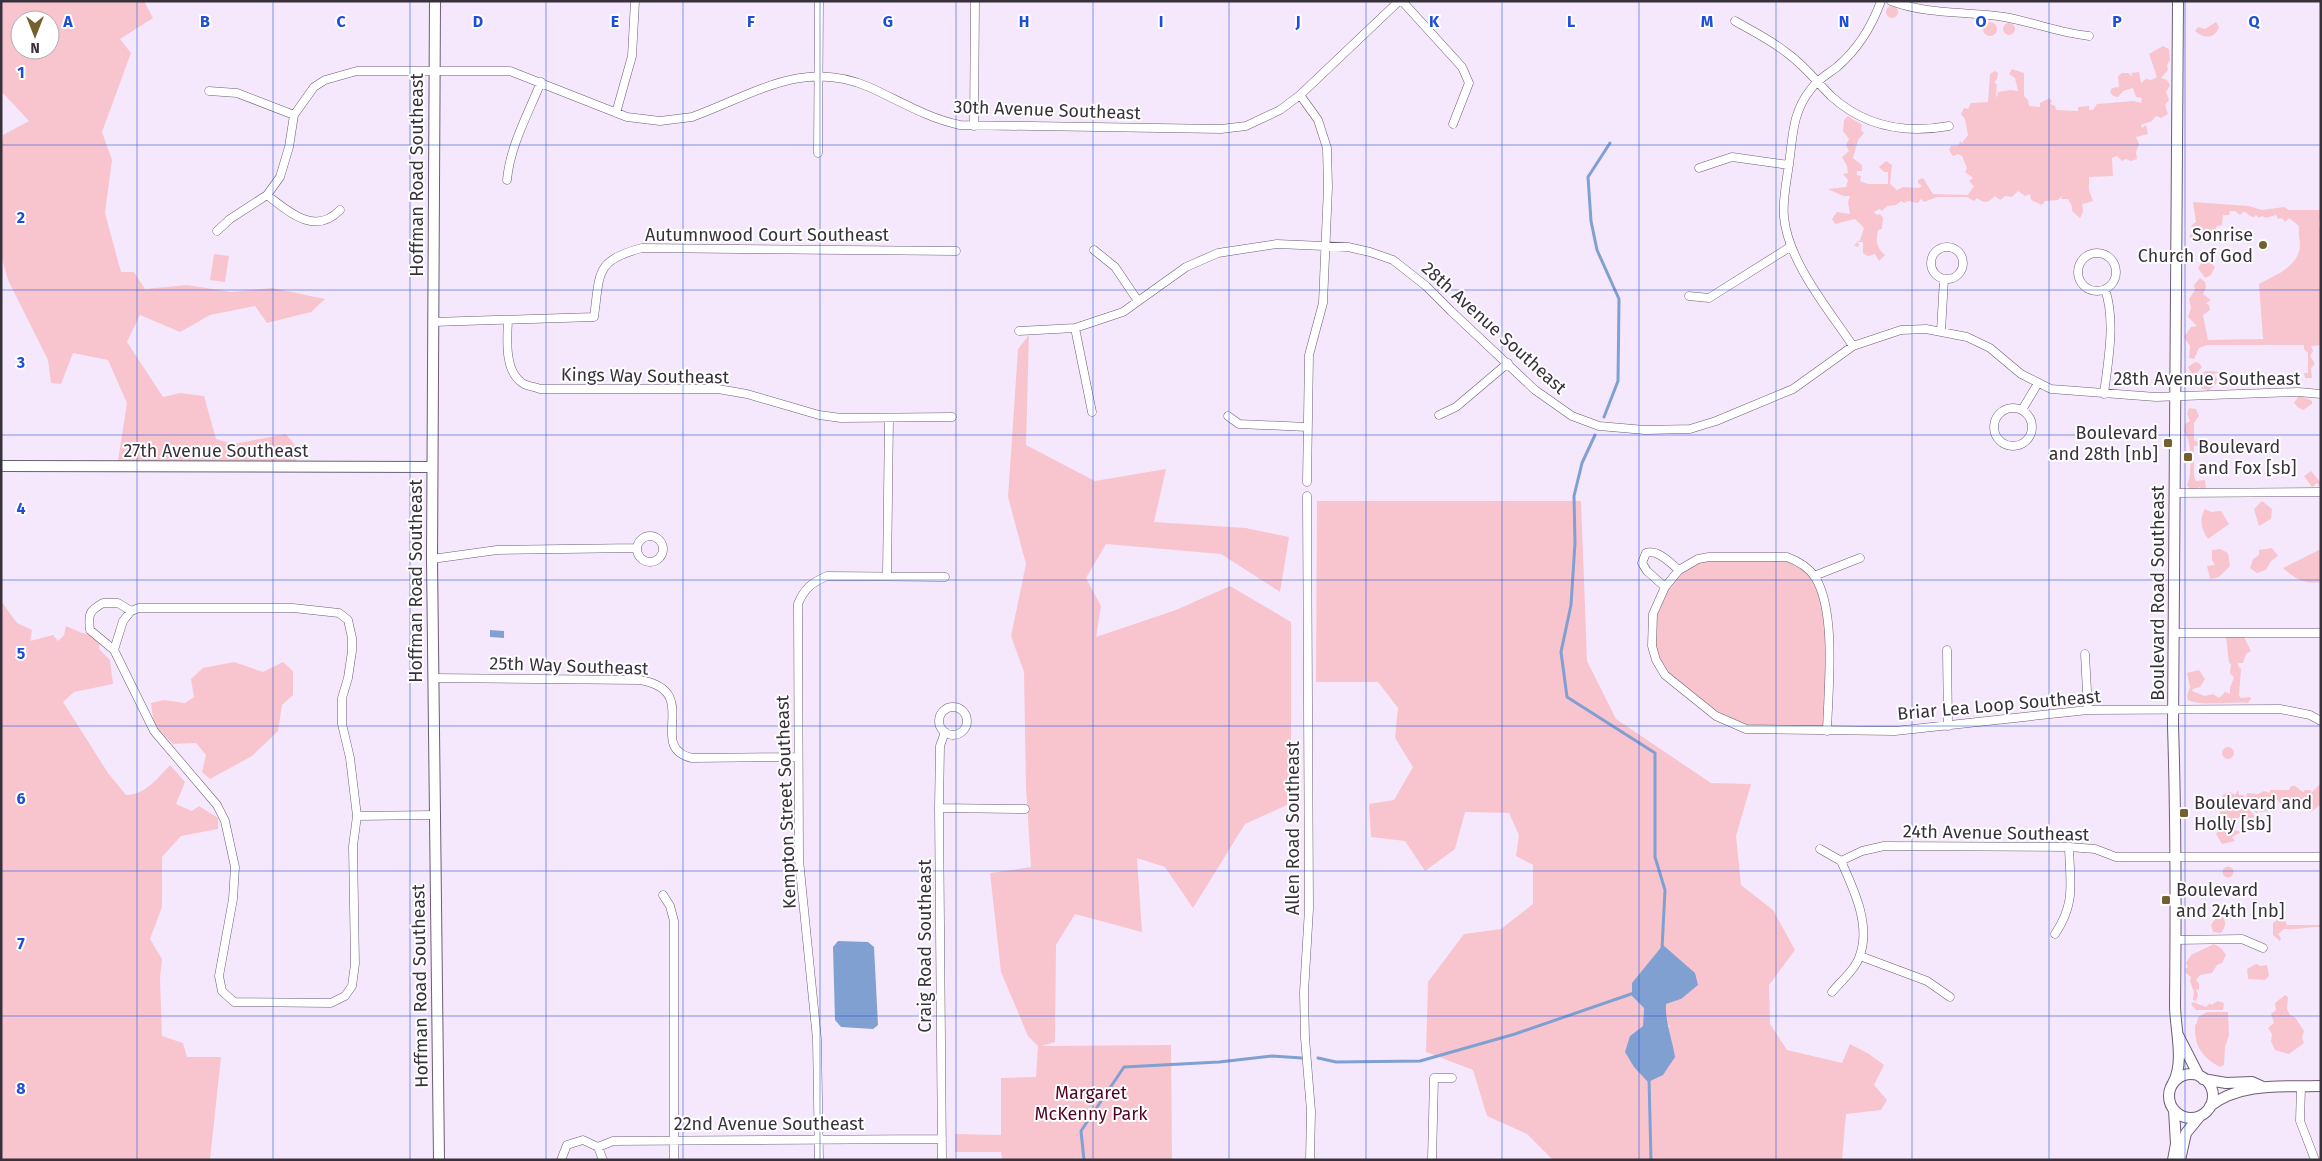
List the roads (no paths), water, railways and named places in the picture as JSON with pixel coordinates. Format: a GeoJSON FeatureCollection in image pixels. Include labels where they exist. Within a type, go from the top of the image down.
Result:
{"type":"FeatureCollection","features":[{"type":"Feature","properties":{"kind":"street","name":"Hoffman Road Southeast"},"geometry":{"type":"LineString","coordinates":[[435,1],[431,467],[439,1160]]}},
{"type":"Feature","properties":{"kind":"street"},"geometry":{"type":"LineString","coordinates":[[616,113],[632,56],[635,1]]}},
{"type":"Feature","properties":{"kind":"street"},"geometry":{"type":"LineString","coordinates":[[818,153],[819,1]]}},
{"type":"Feature","properties":{"kind":"street"},"geometry":{"type":"LineString","coordinates":[[974,126],[975,1]]}},
{"type":"Feature","properties":{"kind":"street","name":"30th Avenue Southeast"},"geometry":{"type":"LineString","coordinates":[[294,115],[314,88],[325,80],[357,70],[510,71],[616,113],[646,120],[678,120],[710,111],[782,81],[819,75],[852,80],[942,121],[974,126],[1221,129],[1254,124],[1280,110],[1300,95],[1401,1]]}},
{"type":"Feature","properties":{"kind":"street"},"geometry":{"type":"LineString","coordinates":[[1401,1],[1462,67],[1469,82],[1453,124]]}},
{"type":"Feature","properties":{"kind":"street"},"geometry":{"type":"LineString","coordinates":[[1853,346],[1800,266],[1790,247],[1784,215],[1790,139],[1797,112],[1803,99],[1818,81],[1835,69],[1860,42],[1876,15],[1881,1]]}},
{"type":"Feature","properties":{"kind":"street"},"geometry":{"type":"LineString","coordinates":[[1891,1],[1925,10],[2027,21],[2064,33],[2089,36]]}},
{"type":"Feature","properties":{"kind":"street","name":"Boulevard Road Southeast"},"geometry":{"type":"LineString","coordinates":[[2173,1083],[2179,1068],[2175,940],[2176,858],[2173,710],[2178,1]]}},
{"type":"Feature","properties":{"kind":"street"},"geometry":{"type":"LineString","coordinates":[[1735,21],[1788,53],[1839,103],[1873,122],[1910,130],[1949,126]]}},
{"type":"Feature","properties":{"kind":"street"},"geometry":{"type":"LineString","coordinates":[[507,180],[508,166],[541,82]]}},
{"type":"Feature","properties":{"kind":"street"},"geometry":{"type":"LineString","coordinates":[[209,91],[237,93],[294,115],[286,164],[280,177],[267,196],[230,219],[217,231]]}},
{"type":"Feature","properties":{"kind":"street"},"geometry":{"type":"LineString","coordinates":[[1300,95],[1318,120],[1327,148],[1326,246],[1323,303],[1309,355],[1307,482]]}},
{"type":"Feature","properties":{"kind":"street"},"geometry":{"type":"LineString","coordinates":[[1699,168],[1732,158],[1789,164]]}},
{"type":"Feature","properties":{"kind":"street"},"geometry":{"type":"LineString","coordinates":[[267,196],[297,218],[320,222],[335,216],[340,210]]}},
{"type":"Feature","properties":{"kind":"street","name":"28th Avenue Southeast"},"geometry":{"type":"LineString","coordinates":[[1019,331],[1075,328],[1123,312],[1186,267],[1218,253],[1277,244],[1348,247],[1393,260],[1426,286],[1450,311],[1535,390],[1568,413],[1599,426],[1620,429],[1690,429],[1724,418],[1793,389],[1853,346],[1901,330],[1926,329],[1967,337],[1990,348],[2021,374],[2051,388],[2104,394],[2175,397],[2298,392],[2321,394]]}},
{"type":"Feature","properties":{"kind":"street"},"geometry":{"type":"LineString","coordinates":[[1689,296],[1709,298],[1790,247]]}},
{"type":"Feature","properties":{"kind":"street"},"geometry":{"type":"LineString","coordinates":[[1945,247],[1951,247],[1960,253],[1963,263],[1962,269],[1955,277],[1944,279],[1932,270],[1930,260],[1936,251],[1945,247]]}},
{"type":"Feature","properties":{"kind":"street","name":"Autumnwood Court Southeast"},"geometry":{"type":"LineString","coordinates":[[508,320],[594,317],[600,275],[606,264],[620,254],[642,248],[956,251]]}},
{"type":"Feature","properties":{"kind":"street"},"geometry":{"type":"LineString","coordinates":[[1094,250],[1115,267],[1138,301]]}},
{"type":"Feature","properties":{"kind":"street"},"geometry":{"type":"LineString","coordinates":[[2093,253],[2106,254],[2114,263],[2116,275],[2110,286],[2105,289],[2092,290],[2081,283],[2078,271],[2079,264],[2087,255],[2093,253]]}},
{"type":"Feature","properties":{"kind":"street"},"geometry":{"type":"LineString","coordinates":[[1941,331],[1944,279]]}},
{"type":"Feature","properties":{"kind":"street"},"geometry":{"type":"LineString","coordinates":[[2104,394],[2110,324],[2109,302],[2105,289]]}},
{"type":"Feature","properties":{"kind":"street"},"geometry":{"type":"LineString","coordinates":[[433,322],[508,320]]}},
{"type":"Feature","properties":{"kind":"street","name":"Kings Way Southeast"},"geometry":{"type":"LineString","coordinates":[[508,320],[507,348],[512,371],[523,384],[540,389],[718,390],[755,395],[819,415],[840,418],[952,417]]}},
{"type":"Feature","properties":{"kind":"street"},"geometry":{"type":"LineString","coordinates":[[1075,328],[1092,412]]}},
{"type":"Feature","properties":{"kind":"street"},"geometry":{"type":"LineString","coordinates":[[1439,415],[1456,407],[1508,363]]}},
{"type":"Feature","properties":{"kind":"street"},"geometry":{"type":"LineString","coordinates":[[2022,410],[2038,383]]}},
{"type":"Feature","properties":{"kind":"street"},"geometry":{"type":"LineString","coordinates":[[2010,408],[2022,410],[2031,420],[2031,433],[2028,439],[2018,446],[2005,445],[1996,437],[1993,425],[1995,419],[2004,410],[2010,408]]}},
{"type":"Feature","properties":{"kind":"street"},"geometry":{"type":"LineString","coordinates":[[1228,416],[1239,424],[1307,427]]}},
{"type":"Feature","properties":{"kind":"street"},"geometry":{"type":"LineString","coordinates":[[886,575],[889,418]]}},
{"type":"Feature","properties":{"kind":"street","name":"27th Avenue Southeast"},"geometry":{"type":"LineString","coordinates":[[1,466],[431,467]]}},
{"type":"Feature","properties":{"kind":"street"},"geometry":{"type":"LineString","coordinates":[[2175,493],[2321,492]]}},
{"type":"Feature","properties":{"kind":"street","name":"Allen Road Southeast"},"geometry":{"type":"LineString","coordinates":[[1307,496],[1309,909],[1304,992],[1310,1111],[1310,1160]]}},
{"type":"Feature","properties":{"kind":"street"},"geometry":{"type":"LineString","coordinates":[[432,559],[497,550],[637,548]]}},
{"type":"Feature","properties":{"kind":"street"},"geometry":{"type":"LineString","coordinates":[[1665,587],[1644,567],[1642,563],[1646,553],[1658,554],[1679,570]]}},
{"type":"Feature","properties":{"kind":"street","name":"Briar Lea Loop Southeast"},"geometry":{"type":"LineString","coordinates":[[1827,731],[1828,625],[1819,585],[1814,576],[1797,560],[1787,557],[1709,557],[1698,559],[1679,570],[1665,587],[1653,614],[1652,632],[1656,660],[1665,675],[1716,716],[1746,729],[1827,731],[1895,731],[2088,710],[2280,709],[2310,715],[2321,721]]}},
{"type":"Feature","properties":{"kind":"street"},"geometry":{"type":"LineString","coordinates":[[1814,576],[1860,558]]}},
{"type":"Feature","properties":{"kind":"street","name":"Kempton Street Southeast"},"geometry":{"type":"LineString","coordinates":[[820,1160],[818,1040],[799,860],[796,618],[798,604],[803,592],[812,582],[827,576],[945,577]]}},
{"type":"Feature","properties":{"kind":"street"},"geometry":{"type":"LineString","coordinates":[[114,650],[122,621],[131,611],[139,608],[294,608],[338,613],[348,620],[352,638],[352,651],[348,678],[342,698],[342,724],[350,758],[357,816],[354,846],[355,964],[352,986],[345,996],[331,1003],[234,1002],[222,991],[219,976],[233,899],[235,867],[225,821],[217,805],[181,766],[154,731],[114,650],[90,630],[88,617],[92,609],[103,603],[118,603],[131,611]]}},
{"type":"Feature","properties":{"kind":"street"},"geometry":{"type":"LineString","coordinates":[[2174,633],[2321,633]]}},
{"type":"Feature","properties":{"kind":"street"},"geometry":{"type":"LineString","coordinates":[[1947,650],[1948,726]]}},
{"type":"Feature","properties":{"kind":"street"},"geometry":{"type":"LineString","coordinates":[[2085,654],[2088,710]]}},
{"type":"Feature","properties":{"kind":"street","name":"25th Way Southeast"},"geometry":{"type":"LineString","coordinates":[[433,678],[640,680],[655,683],[663,687],[669,695],[672,704],[672,743],[676,750],[684,756],[692,758],[798,757]]}},
{"type":"Feature","properties":{"kind":"street","name":"Craig Road Southeast"},"geometry":{"type":"LineString","coordinates":[[942,1160],[939,808],[940,746],[945,732]]}},
{"type":"Feature","properties":{"kind":"street"},"geometry":{"type":"LineString","coordinates":[[939,808],[1025,809]]}},
{"type":"Feature","properties":{"kind":"street"},"geometry":{"type":"LineString","coordinates":[[357,816],[434,815]]}},
{"type":"Feature","properties":{"kind":"street","name":"24th Avenue Southeast"},"geometry":{"type":"LineString","coordinates":[[1841,861],[1862,851],[1884,846],[2069,847],[2095,849],[2116,857],[2321,857]]}},
{"type":"Feature","properties":{"kind":"street"},"geometry":{"type":"LineString","coordinates":[[2055,934],[2064,920],[2070,905],[2069,847]]}},
{"type":"Feature","properties":{"kind":"street"},"geometry":{"type":"LineString","coordinates":[[1820,849],[1841,861],[1856,895],[1862,922],[1860,956],[1832,992]]}},
{"type":"Feature","properties":{"kind":"street"},"geometry":{"type":"LineString","coordinates":[[663,895],[670,906],[674,921],[674,1160]]}},
{"type":"Feature","properties":{"kind":"street"},"geometry":{"type":"LineString","coordinates":[[2175,940],[2242,939],[2263,948]]}},
{"type":"Feature","properties":{"kind":"street"},"geometry":{"type":"LineString","coordinates":[[1860,956],[1927,981],[1950,997]]}},
{"type":"Feature","properties":{"kind":"street","name":"Boulevard Road Southeast"},"geometry":{"type":"LineString","coordinates":[[2178,1035],[2201,1077]]}},
{"type":"Feature","properties":{"kind":"street"},"geometry":{"type":"LineString","coordinates":[[2173,1160],[2176,1144],[2174,1110],[2168,1097],[2173,1083],[2184,1075],[2226,1083],[2252,1082],[2263,1087]]}},
{"type":"Feature","properties":{"kind":"street"},"geometry":{"type":"LineString","coordinates":[[2201,1077],[2210,1085],[2212,1092],[2210,1106]]}},
{"type":"Feature","properties":{"kind":"street"},"geometry":{"type":"LineString","coordinates":[[1432,1160],[1434,1078],[1452,1078]]}},
{"type":"Feature","properties":{"kind":"street"},"geometry":{"type":"LineString","coordinates":[[2180,1160],[2186,1133],[2210,1106],[2231,1093],[2263,1087],[2321,1086]]}},
{"type":"Feature","properties":{"kind":"street"},"geometry":{"type":"LineString","coordinates":[[2301,1087],[2300,1121],[2315,1160]]}},
{"type":"Feature","properties":{"kind":"street"},"geometry":{"type":"LineString","coordinates":[[2174,1110],[2186,1118],[2200,1116]]}},
{"type":"Feature","properties":{"kind":"street","name":"22nd Avenue Southeast"},"geometry":{"type":"LineString","coordinates":[[561,1160],[564,1150],[572,1142],[583,1140],[598,1147],[613,1141],[942,1139]]}},
{"type":"Feature","properties":{"kind":"street"},"geometry":{"type":"LineString","coordinates":[[598,1147],[603,1160]]}},
{"type":"Feature","properties":{"kind":"water"},"geometry":{"type":"Polygon","coordinates":[[[490,630],[504,631],[504,638],[490,637],[490,630]]]}},
{"type":"Feature","properties":{"kind":"water"},"geometry":{"type":"Polygon","coordinates":[[[838,941],[868,942],[874,947],[878,1025],[873,1029],[841,1027],[835,1020],[833,947],[838,941]]]}},
{"type":"Feature","properties":{"kind":"water"},"geometry":{"type":"Polygon","coordinates":[[[1663,945],[1695,973],[1698,985],[1681,999],[1666,1004],[1675,1057],[1663,1075],[1648,1082],[1634,1067],[1625,1052],[1630,1036],[1643,1026],[1644,1008],[1632,996],[1632,983],[1663,945]]]}},
{"type":"Feature","properties":{"kind":"waterway"},"geometry":{"type":"LineString","coordinates":[[1604,417],[1618,381],[1619,299],[1597,250],[1591,221],[1588,177],[1610,143]]}},
{"type":"Feature","properties":{"kind":"waterway"},"geometry":{"type":"LineString","coordinates":[[1595,435],[1582,463],[1574,496],[1575,543],[1571,605],[1561,652],[1567,697],[1655,753],[1655,857],[1665,890],[1662,949]]}},
{"type":"Feature","properties":{"kind":"waterway"},"geometry":{"type":"LineString","coordinates":[[1318,1058],[1336,1062],[1420,1061],[1515,1034],[1634,993]]}},
{"type":"Feature","properties":{"kind":"waterway"},"geometry":{"type":"LineString","coordinates":[[1084,1160],[1081,1131],[1124,1067],[1219,1062],[1272,1056],[1302,1058]]}},
{"type":"Feature","properties":{"kind":"waterway"},"geometry":{"type":"LineString","coordinates":[[1649,1079],[1651,1160]]}},
{"type":"Feature","properties":{"kind":"place","name":"Sonrise Church of God"},"geometry":{"type":"Point","coordinates":[2263,245]}},
{"type":"Feature","properties":{"kind":"place","name":"Boulevard and 28th [nb]"},"geometry":{"type":"Point","coordinates":[2168,443]}},
{"type":"Feature","properties":{"kind":"place","name":"Boulevard and Fox [sb]"},"geometry":{"type":"Point","coordinates":[2188,457]}},
{"type":"Feature","properties":{"kind":"place","name":"Boulevard and Holly [sb]"},"geometry":{"type":"Point","coordinates":[2184,813]}},
{"type":"Feature","properties":{"kind":"place","name":"Boulevard and 24th [nb]"},"geometry":{"type":"Point","coordinates":[2166,900]}},
{"type":"Feature","properties":{"kind":"park label","name":"Margaret McKenny Park"},"geometry":{"type":"Point","coordinates":[1091,1103]}}]}
